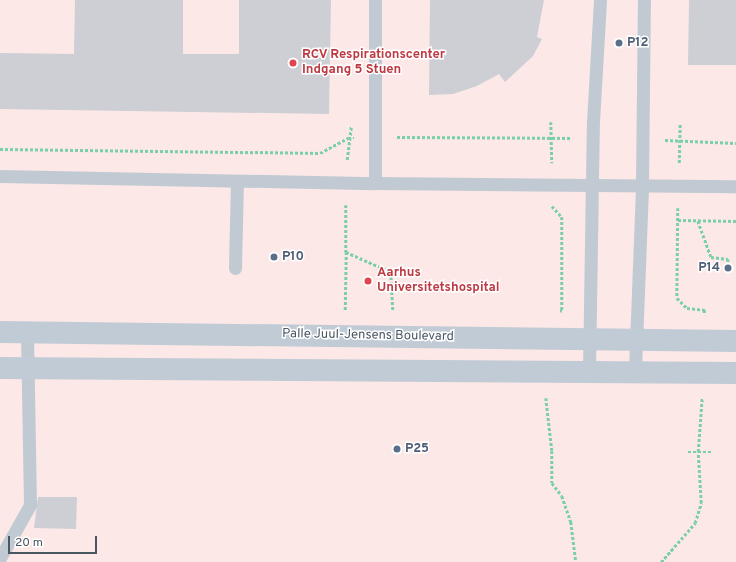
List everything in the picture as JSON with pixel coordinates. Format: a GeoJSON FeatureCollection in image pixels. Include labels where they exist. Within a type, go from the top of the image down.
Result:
{"type":"FeatureCollection","features":[{"type":"Feature","properties":{"kind":"street","name":"Palle Juul-Jensens Boulevard"},"geometry":{"type":"LineString","coordinates":[[0,332],[736,341]]}},
{"type":"Feature","properties":{"kind":"street"},"geometry":{"type":"LineString","coordinates":[[0,368],[344,372],[635,370],[736,373]]}},
{"type":"Feature","properties":{"kind":"lane"},"geometry":{"type":"LineString","coordinates":[[375,0],[375,183]]}},
{"type":"Feature","properties":{"kind":"lane"},"geometry":{"type":"LineString","coordinates":[[589,371],[592,185],[600,0]]}},
{"type":"Feature","properties":{"kind":"lane"},"geometry":{"type":"LineString","coordinates":[[635,370],[642,184],[644,0]]}},
{"type":"Feature","properties":{"kind":"lane"},"geometry":{"type":"LineString","coordinates":[[0,176],[347,183],[551,185],[642,184],[736,186]]}},
{"type":"Feature","properties":{"kind":"lane"},"geometry":{"type":"LineString","coordinates":[[235,268],[237,181]]}},
{"type":"Feature","properties":{"kind":"lane"},"geometry":{"type":"LineString","coordinates":[[0,558],[30,505],[27,332]]}},
{"type":"Feature","properties":{"kind":"path"},"geometry":{"type":"LineString","coordinates":[[352,121],[348,138],[346,252],[391,272],[391,310],[399,310]]}},
{"type":"Feature","properties":{"kind":"path"},"geometry":{"type":"LineString","coordinates":[[551,122],[552,207],[562,217],[562,311],[556,310]]}},
{"type":"Feature","properties":{"kind":"path"},"geometry":{"type":"LineString","coordinates":[[678,220],[736,221]]}},
{"type":"Feature","properties":{"kind":"path"},"geometry":{"type":"LineString","coordinates":[[698,220],[711,257],[728,259],[729,270]]}},
{"type":"Feature","properties":{"kind":"path"},"geometry":{"type":"LineString","coordinates":[[543,371],[552,451],[552,484],[562,496],[571,522],[576,562]]}},
{"type":"Feature","properties":{"kind":"path"},"geometry":{"type":"LineString","coordinates":[[688,452],[713,452]]}},
{"type":"Feature","properties":{"kind":"shaded area","name":"Aarhus Universitetshospital"},"geometry":{"type":"Polygon","coordinates":[[[0,0],[736,0],[736,562],[0,562],[0,0]]]}},
{"type":"Feature","properties":{"kind":"building"},"geometry":{"type":"Polygon","coordinates":[[[75,0],[183,0],[183,54],[239,54],[239,0],[331,0],[329,114],[0,109],[0,53],[74,54],[75,0]]]}},
{"type":"Feature","properties":{"kind":"building"},"geometry":{"type":"Polygon","coordinates":[[[430,0],[544,0],[537,37],[542,39],[533,56],[505,82],[499,74],[477,86],[453,94],[429,95],[430,0]]]}},
{"type":"Feature","properties":{"kind":"building"},"geometry":{"type":"Polygon","coordinates":[[[689,0],[736,0],[736,65],[688,65],[689,0]]]}},
{"type":"Feature","properties":{"kind":"building"},"geometry":{"type":"Polygon","coordinates":[[[38,497],[77,497],[76,529],[34,528],[38,497]]]}},
{"type":"Feature","properties":{"kind":"place","name":"P12"},"geometry":{"type":"Point","coordinates":[619,43]}},
{"type":"Feature","properties":{"kind":"place","name":"RCV Respirationscenter Indgang 5 Stuen"},"geometry":{"type":"Point","coordinates":[293,63]}},
{"type":"Feature","properties":{"kind":"place","name":"P10"},"geometry":{"type":"Point","coordinates":[274,257]}},
{"type":"Feature","properties":{"kind":"place","name":"P14"},"geometry":{"type":"Point","coordinates":[728,268]}},
{"type":"Feature","properties":{"kind":"place","name":"Aarhus Universitetshospital"},"geometry":{"type":"Point","coordinates":[368,281]}},
{"type":"Feature","properties":{"kind":"place","name":"P25"},"geometry":{"type":"Point","coordinates":[397,449]}}]}
